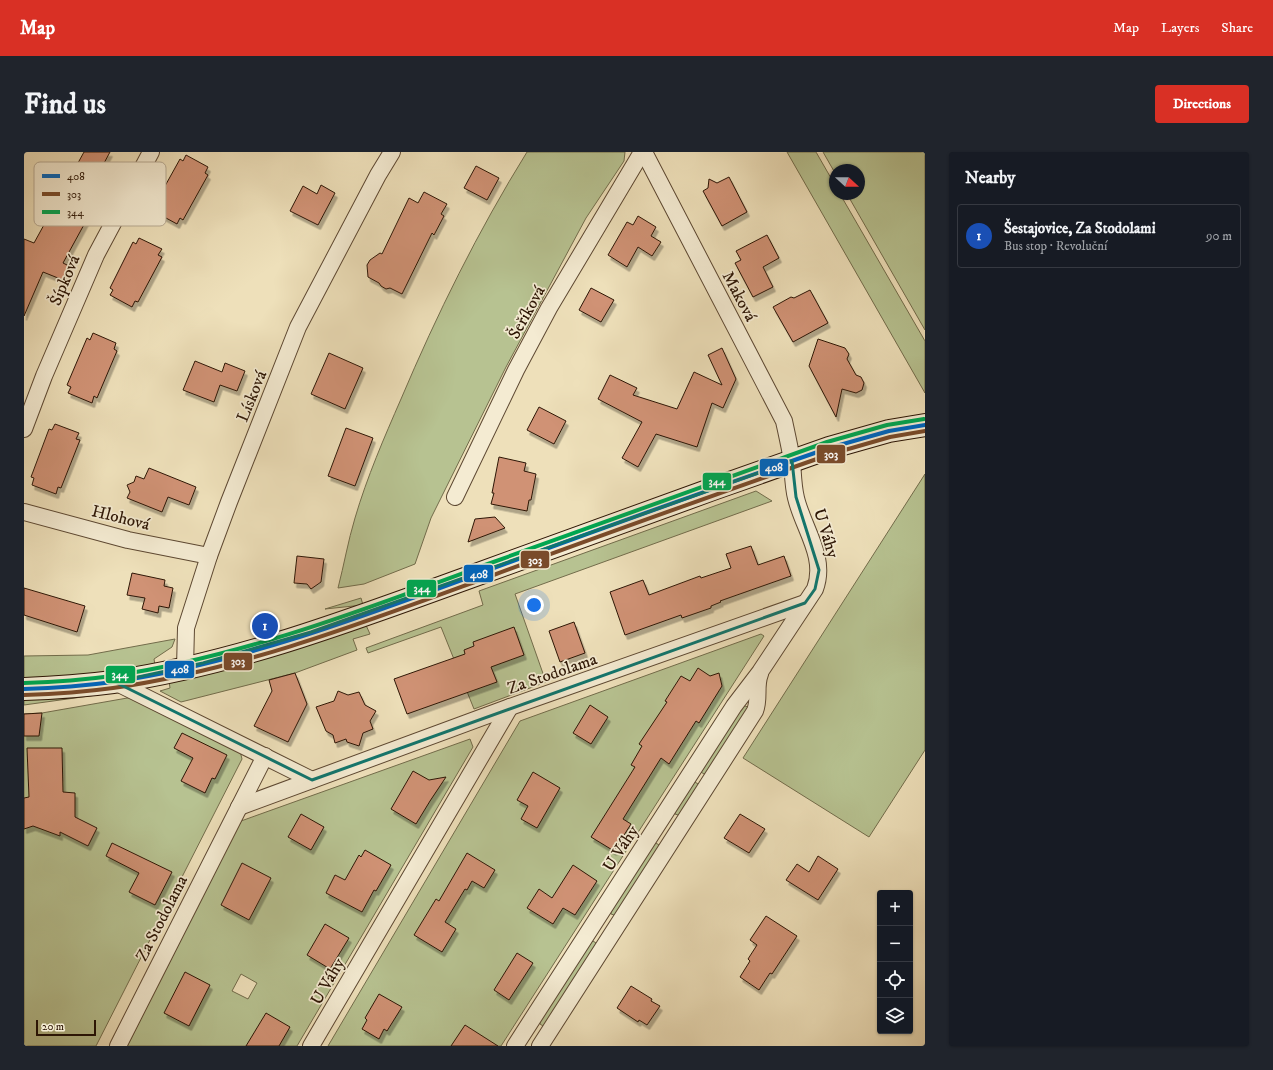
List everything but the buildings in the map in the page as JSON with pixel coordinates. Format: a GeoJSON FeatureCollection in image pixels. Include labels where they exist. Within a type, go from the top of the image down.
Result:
{"type":"FeatureCollection","features":[{"type":"Feature","properties":{"kind":"street","name":"Šípková"},"geometry":{"type":"LineString","coordinates":[[146,162],[151,152]]}},
{"type":"Feature","properties":{"kind":"street","name":"Lísková"},"geometry":{"type":"LineString","coordinates":[[185,668],[186,628],[209,556],[298,327],[378,174],[392,152]]}},
{"type":"Feature","properties":{"kind":"street","name":"Maková"},"geometry":{"type":"LineString","coordinates":[[643,152],[784,422],[792,461]]}},
{"type":"Feature","properties":{"kind":"street","name":"Šeříková"},"geometry":{"type":"LineString","coordinates":[[456,497],[516,370],[549,308],[643,152]]}},
{"type":"Feature","properties":{"kind":"street","name":"Šípková"},"geometry":{"type":"LineString","coordinates":[[24,429],[44,376],[96,254],[111,226]]}},
{"type":"Feature","properties":{"kind":"street"},"geometry":{"type":"LineString","coordinates":[[24,689],[116,682],[185,668],[270,645],[363,615],[829,448],[889,431],[925,425]]}},
{"type":"Feature","properties":{"kind":"street","name":"U Váhy"},"geometry":{"type":"LineString","coordinates":[[515,1046],[734,706],[760,672],[815,589],[819,570],[817,557],[796,497],[792,461]]}},
{"type":"Feature","properties":{"kind":"street","name":"Hlohová"},"geometry":{"type":"LineString","coordinates":[[24,512],[128,540],[209,556]]}},
{"type":"Feature","properties":{"kind":"street","name":"Za Stodolama"},"geometry":{"type":"LineString","coordinates":[[239,807],[510,707],[805,603]]}},
{"type":"Feature","properties":{"kind":"street","name":"U Váhy"},"geometry":{"type":"LineString","coordinates":[[540,1046],[755,711],[758,703],[757,683],[760,672]]}},
{"type":"Feature","properties":{"kind":"street"},"geometry":{"type":"LineString","coordinates":[[116,682],[312,780]]}},
{"type":"Feature","properties":{"kind":"street","name":"U Váhy"},"geometry":{"type":"LineString","coordinates":[[311,1046],[510,707]]}},
{"type":"Feature","properties":{"kind":"street","name":"Za Stodolama"},"geometry":{"type":"LineString","coordinates":[[118,1046],[265,756]]}},
{"type":"Feature","properties":{"kind":"highlighted area"},"geometry":{"type":"Polygon","coordinates":[[[792,461],[796,497],[819,570],[815,589],[805,603],[312,780],[115,682],[203,663],[311,632],[792,461]]]}},
{"type":"Feature","properties":{"kind":"green space"},"geometry":{"type":"Polygon","coordinates":[[[527,152],[625,152],[624,161],[586,218],[506,367],[431,518],[415,564],[364,584],[338,588],[360,503],[382,443],[415,367],[459,273],[475,242],[527,152]]]}},
{"type":"Feature","properties":{"kind":"green space"},"geometry":{"type":"Polygon","coordinates":[[[787,152],[816,152],[829,175],[829,200],[843,200],[925,341],[925,393],[787,152]]]}},
{"type":"Feature","properties":{"kind":"green space"},"geometry":{"type":"Polygon","coordinates":[[[823,152],[925,152],[925,330],[850,200],[865,200],[865,164],[830,164],[823,152]]]}},
{"type":"Feature","properties":{"kind":"green space"},"geometry":{"type":"Polygon","coordinates":[[[925,474],[925,750],[869,837],[743,758],[925,474]]]}},
{"type":"Feature","properties":{"kind":"green space"},"geometry":{"type":"Polygon","coordinates":[[[756,491],[772,501],[515,594],[546,682],[474,709],[441,627],[368,653],[366,648],[483,605],[479,591],[756,491]]]}},
{"type":"Feature","properties":{"kind":"green space"},"geometry":{"type":"Polygon","coordinates":[[[361,598],[363,605],[325,609],[361,598]]]}},
{"type":"Feature","properties":{"kind":"green space"},"geometry":{"type":"Polygon","coordinates":[[[365,623],[370,634],[353,639],[357,650],[295,673],[181,702],[160,691],[170,688],[169,681],[365,623]]]}},
{"type":"Feature","properties":{"kind":"green space"},"geometry":{"type":"Polygon","coordinates":[[[761,634],[764,636],[501,1046],[328,1046],[520,721],[761,634]]]}},
{"type":"Feature","properties":{"kind":"green space"},"geometry":{"type":"Polygon","coordinates":[[[175,639],[172,647],[154,659],[155,665],[112,673],[24,679],[24,656],[88,655],[175,639]]]}},
{"type":"Feature","properties":{"kind":"green space"},"geometry":{"type":"Polygon","coordinates":[[[111,693],[24,705],[24,699],[111,693]]]}},
{"type":"Feature","properties":{"kind":"green space"},"geometry":{"type":"Polygon","coordinates":[[[133,697],[240,751],[242,759],[96,1046],[24,1046],[24,714],[42,713],[133,697]]]}},
{"type":"Feature","properties":{"kind":"green space"},"geometry":{"type":"Polygon","coordinates":[[[742,705],[748,707],[748,710],[707,773],[704,774],[701,772],[701,769],[742,705]]]}},
{"type":"Feature","properties":{"kind":"green space"},"geometry":{"type":"Polygon","coordinates":[[[470,739],[473,747],[297,1046],[127,1046],[241,821],[470,739]],[[241,974],[232,991],[248,999],[257,983],[241,974]]]}},
{"type":"Feature","properties":{"kind":"green space"},"geometry":{"type":"Polygon","coordinates":[[[695,782],[698,784],[698,787],[681,814],[675,814],[675,811],[692,783],[695,782]]]}},
{"type":"Feature","properties":{"kind":"green space"},"geometry":{"type":"Polygon","coordinates":[[[656,843],[659,847],[616,915],[611,914],[611,911],[656,843]]]}},
{"type":"Feature","properties":{"kind":"green space"},"geometry":{"type":"Polygon","coordinates":[[[593,941],[596,945],[543,1026],[540,1024],[540,1021],[593,941]]]}},
{"type":"Feature","properties":{"kind":"transit line","name":"344"},"geometry":{"type":"LineString","coordinates":[[24,683],[90,679],[160,668],[255,644],[393,599],[827,442],[887,425],[924,419]]}},
{"type":"Feature","properties":{"kind":"transit line","name":"408"},"geometry":{"type":"LineString","coordinates":[[24,689],[91,685],[161,674],[255,650],[394,605],[614,524],[829,448],[889,431],[925,425]]}},
{"type":"Feature","properties":{"kind":"transit line","name":"303"},"geometry":{"type":"LineString","coordinates":[[24,695],[91,691],[162,680],[258,656],[305,642],[398,610],[618,529],[831,454],[890,437],[925,431]]}},
{"type":"Feature","properties":{"kind":"place","name":"Šestajovice, Za Stodolami"},"geometry":{"type":"Point","coordinates":[265,626]}}]}
